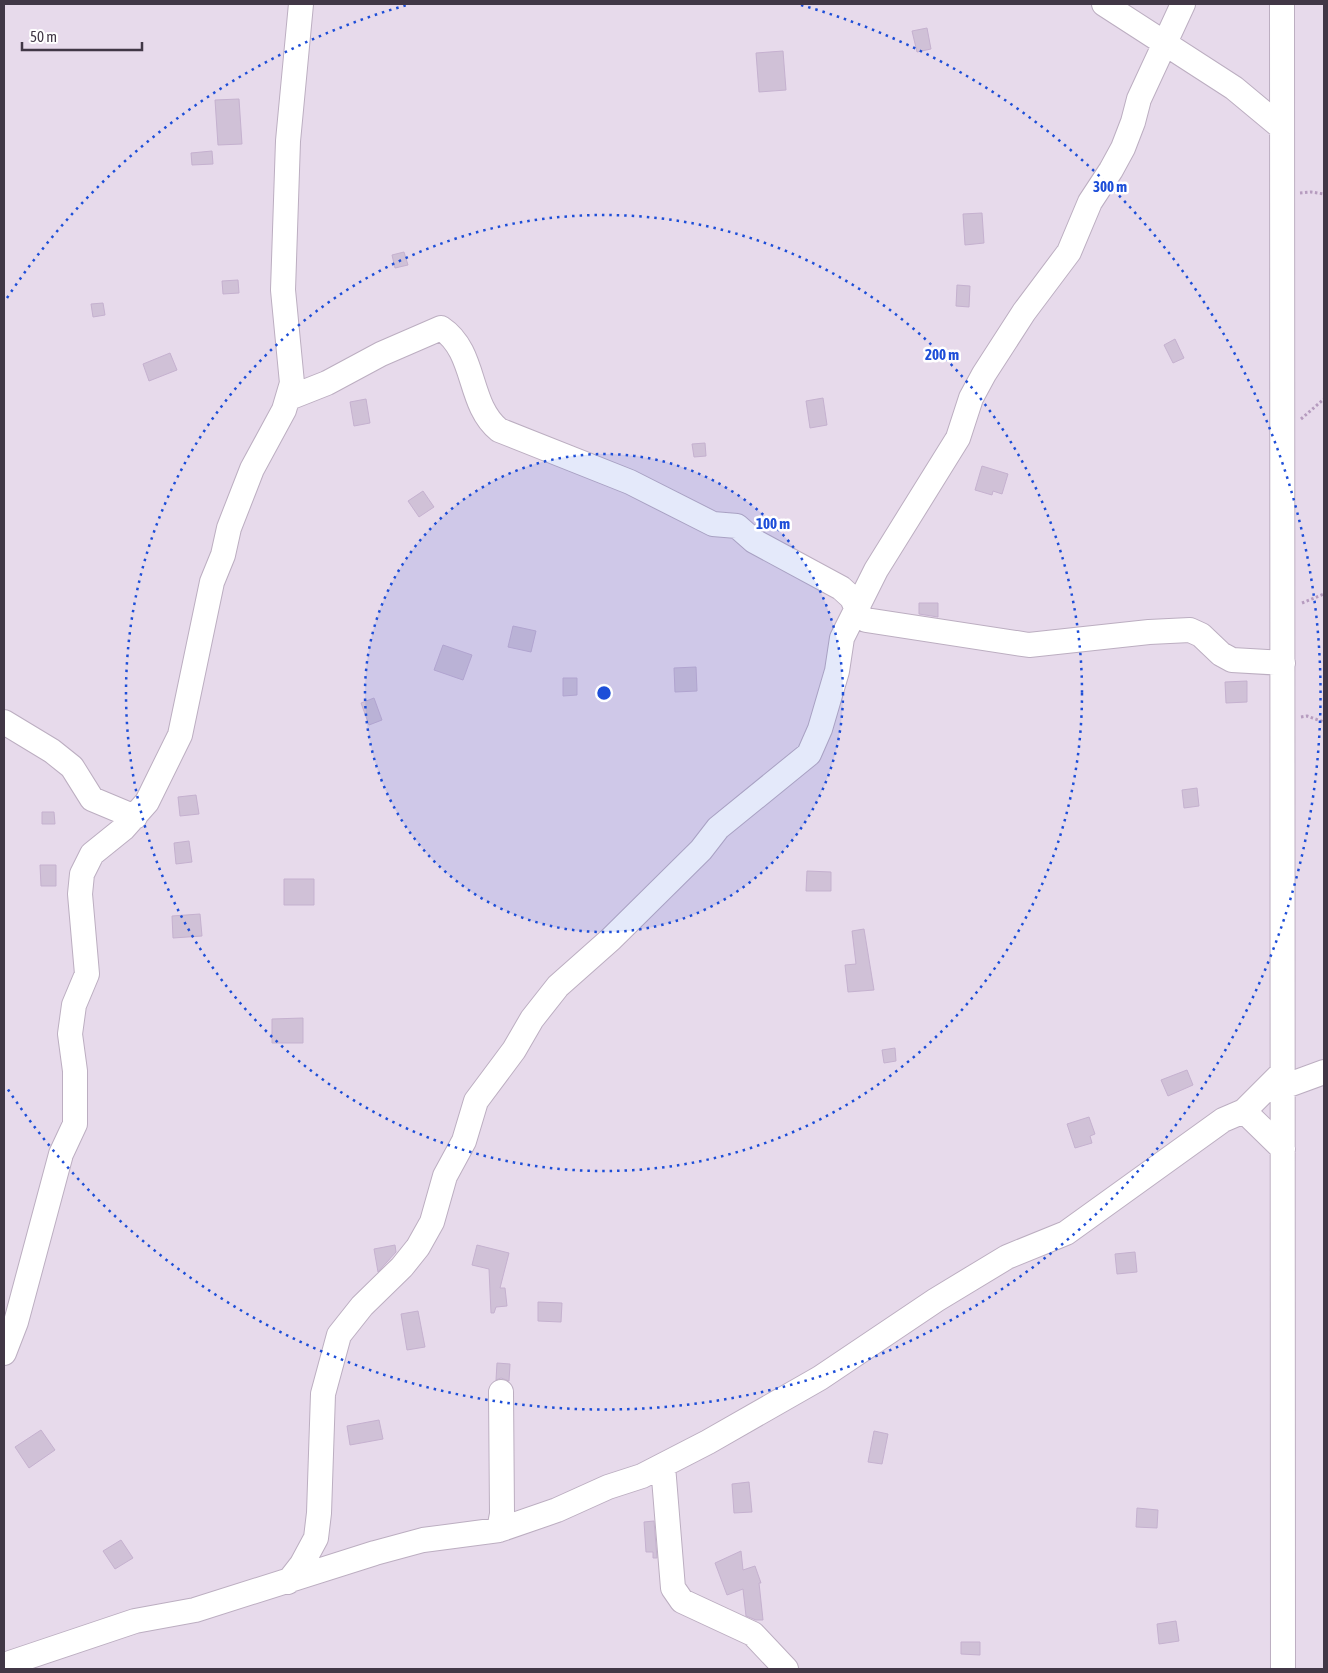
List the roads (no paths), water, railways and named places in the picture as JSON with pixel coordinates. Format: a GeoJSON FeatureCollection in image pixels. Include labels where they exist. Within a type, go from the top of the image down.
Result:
{"type":"FeatureCollection","features":[{"type":"Feature","properties":{"kind":"street"},"geometry":{"type":"LineString","coordinates":[[4,1353],[16,1322],[61,1154],[75,1124],[75,1071],[70,1034],[74,1005],[87,974],[80,894],[82,874],[92,854],[135,817],[147,802],[180,735],[212,582],[223,555],[229,528],[252,469],[289,398],[292,383],[282,290],[286,174],[301,4]]}},
{"type":"Feature","properties":{"kind":"street"},"geometry":{"type":"LineString","coordinates":[[1104,4],[1234,88],[1282,128]]}},
{"type":"Feature","properties":{"kind":"street"},"geometry":{"type":"LineString","coordinates":[[288,1582],[302,1564],[316,1538],[319,1513],[323,1394],[330,1362],[339,1335],[362,1306],[402,1267],[418,1247],[432,1222],[445,1176],[464,1141],[476,1101],[514,1050],[532,1019],[558,986],[612,939],[701,850],[718,828],[809,754],[820,729],[837,671],[842,638],[876,570],[958,438],[971,398],[984,374],[1024,312],[1069,252],[1090,202],[1123,148],[1139,100],[1183,4]]}},
{"type":"Feature","properties":{"kind":"street"},"geometry":{"type":"LineString","coordinates":[[1282,4],[1283,1669]]}},
{"type":"Feature","properties":{"kind":"street"},"geometry":{"type":"LineString","coordinates":[[289,398],[327,383],[382,354],[441,328],[449,333],[460,349],[481,405],[489,419],[499,430],[630,482],[713,524],[737,526],[754,541],[841,588],[852,598],[859,615],[866,620],[1029,645],[1148,632],[1190,630],[1201,635],[1220,654],[1232,660],[1283,663]]}},
{"type":"Feature","properties":{"kind":"street"},"geometry":{"type":"LineString","coordinates":[[4,722],[52,751],[72,767],[92,799],[135,817]]}},
{"type":"Feature","properties":{"kind":"street"},"geometry":{"type":"LineString","coordinates":[[4,1665],[135,1622],[196,1610],[374,1553],[423,1540],[500,1530],[557,1510],[581,1498],[642,1476],[820,1378],[936,1300],[1007,1257],[1066,1234],[1223,1120],[1244,1111],[1283,1080],[1324,1072]]}},
{"type":"Feature","properties":{"kind":"street"},"geometry":{"type":"LineString","coordinates":[[1244,1111],[1282,1150]]}},
{"type":"Feature","properties":{"kind":"street"},"geometry":{"type":"LineString","coordinates":[[500,1530],[502,1514],[501,1392]]}},
{"type":"Feature","properties":{"kind":"street"},"geometry":{"type":"LineString","coordinates":[[663,1466],[673,1588],[676,1596],[682,1601],[753,1634],[786,1669]]}}]}
